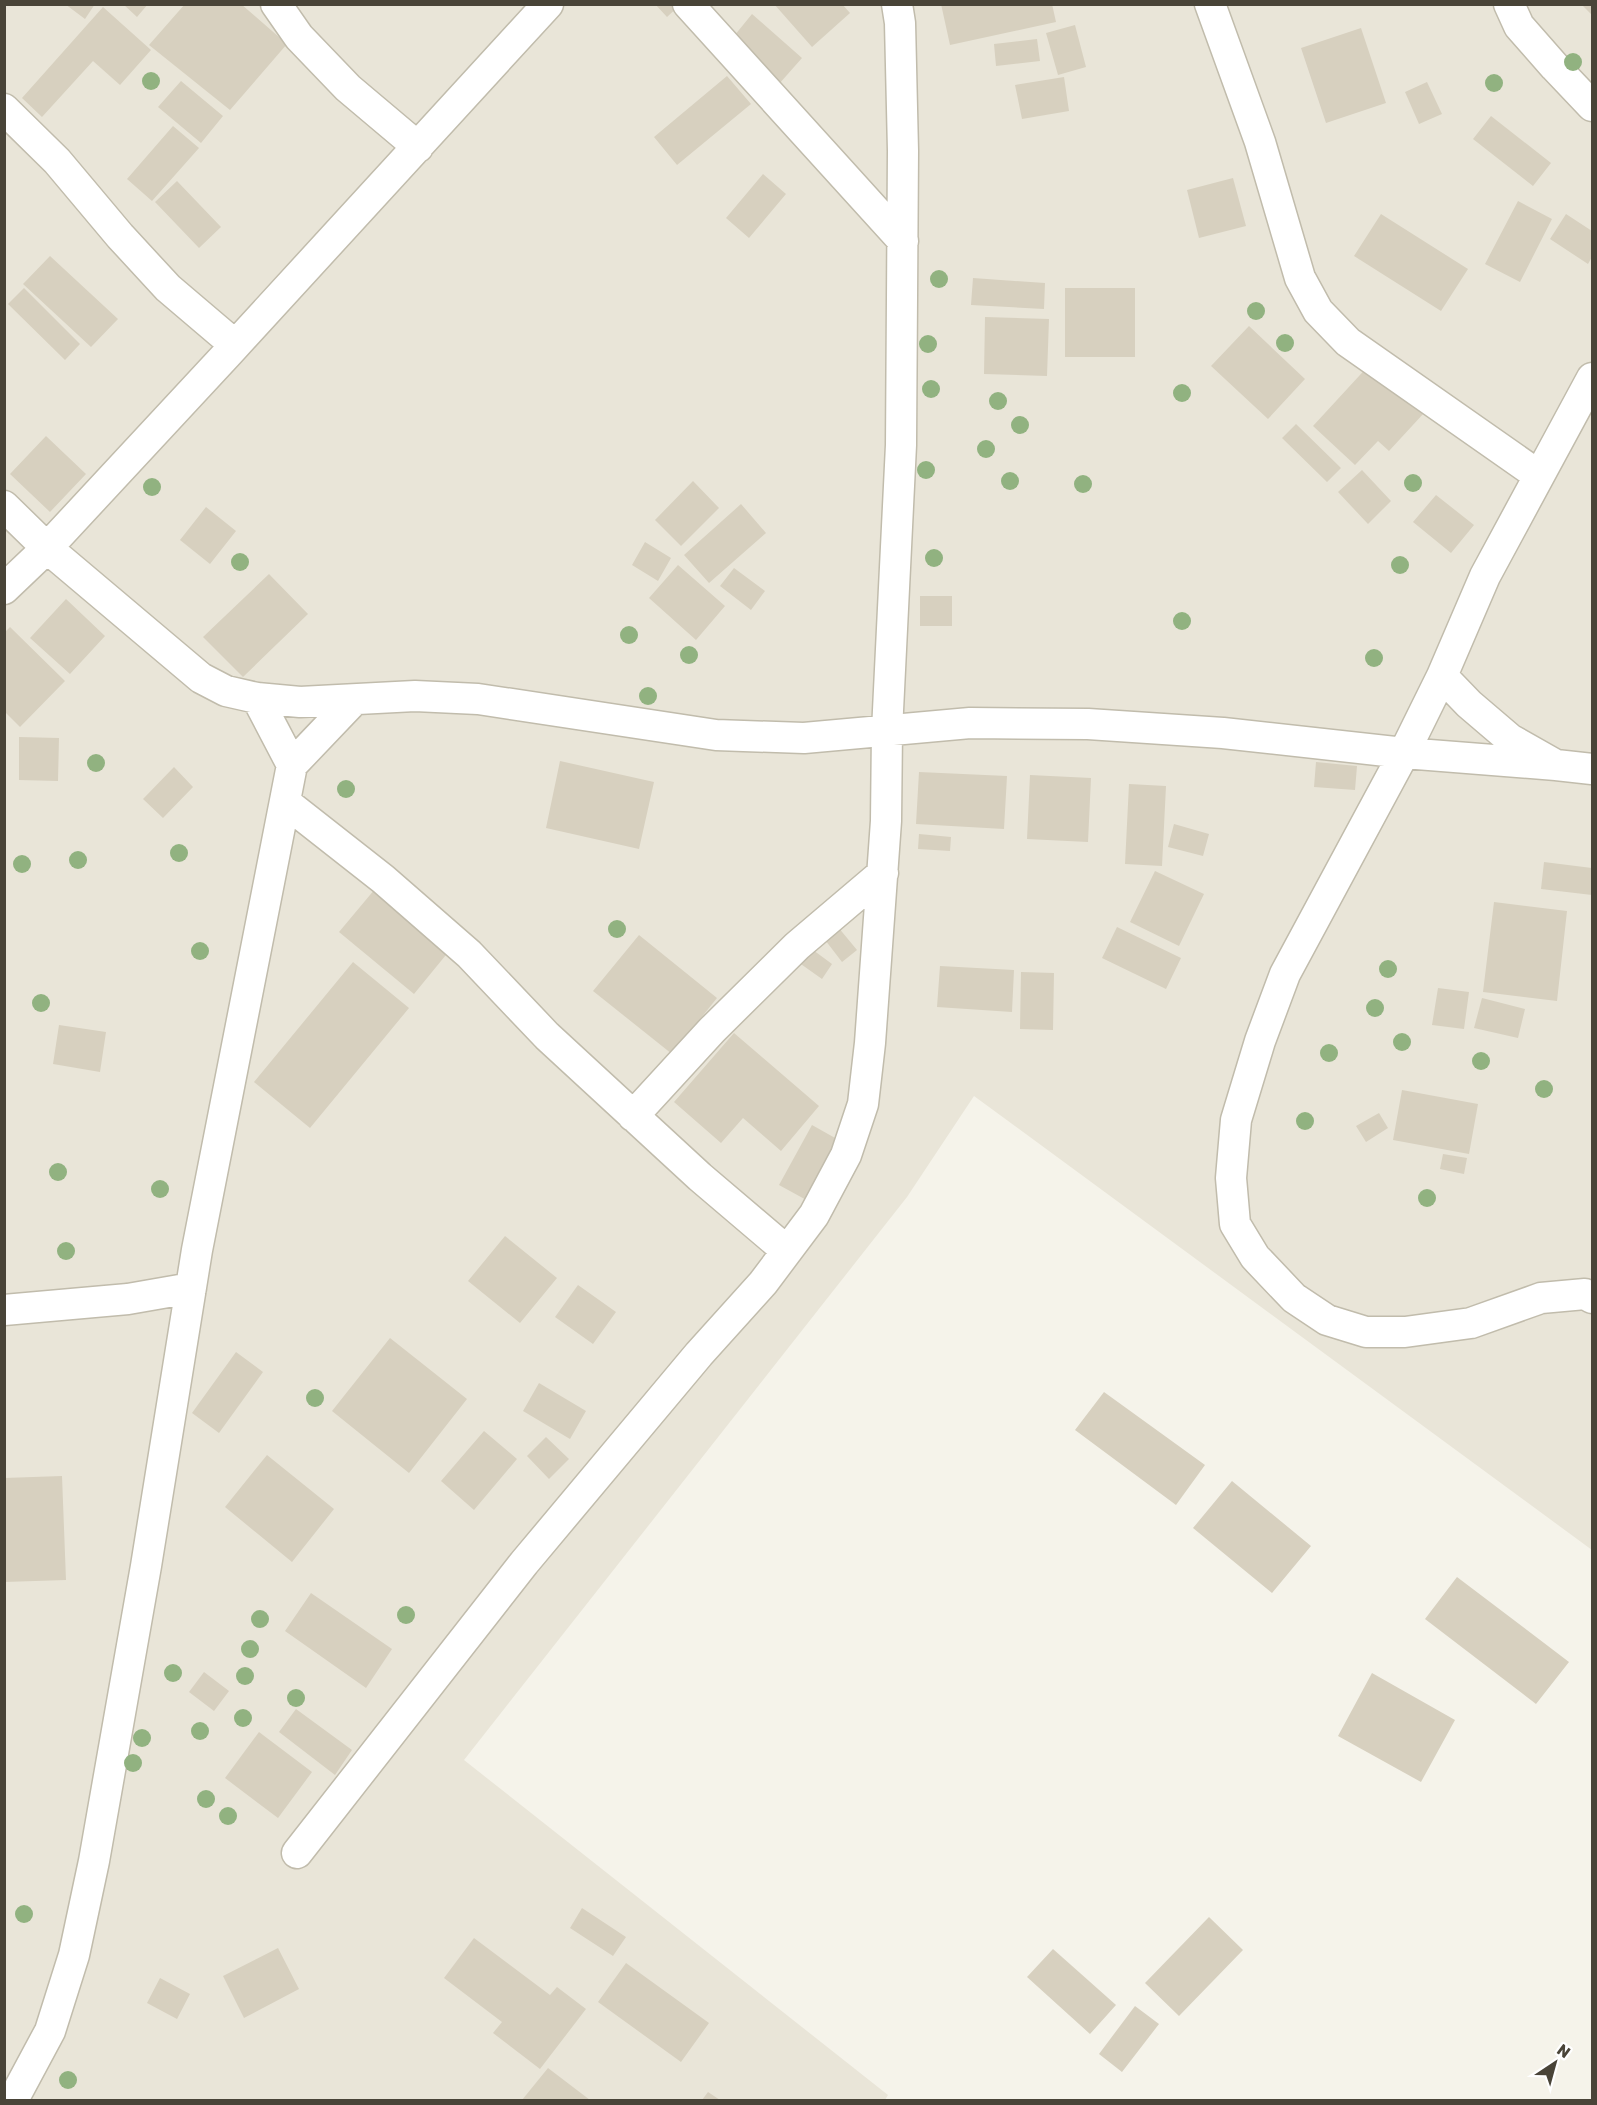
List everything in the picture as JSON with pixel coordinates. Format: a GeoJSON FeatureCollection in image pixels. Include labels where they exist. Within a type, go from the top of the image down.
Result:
{"type":"FeatureCollection","features":[{"type":"Feature","properties":{"kind":"street"},"geometry":{"type":"LineString","coordinates":[[276,4],[299,36],[348,88],[418,147]]}},
{"type":"Feature","properties":{"kind":"street"},"geometry":{"type":"LineString","coordinates":[[4,589],[47,548],[548,4]]}},
{"type":"Feature","properties":{"kind":"street"},"geometry":{"type":"LineString","coordinates":[[688,4],[903,241]]}},
{"type":"Feature","properties":{"kind":"street"},"geometry":{"type":"LineString","coordinates":[[297,1853],[524,1563],[699,1354],[763,1283],[814,1215],[846,1155],[862,1104],[872,1020],[883,873],[887,731],[901,445],[903,151],[900,23],[897,4]]}},
{"type":"Feature","properties":{"kind":"street"},"geometry":{"type":"LineString","coordinates":[[1210,4],[1260,142],[1300,278],[1318,311],[1348,342],[1538,475]]}},
{"type":"Feature","properties":{"kind":"street"},"geometry":{"type":"LineString","coordinates":[[1509,4],[1519,26],[1554,67],[1593,106]]}},
{"type":"Feature","properties":{"kind":"street"},"geometry":{"type":"LineString","coordinates":[[4,109],[57,161],[120,236],[168,288],[235,345]]}},
{"type":"Feature","properties":{"kind":"street"},"geometry":{"type":"LineString","coordinates":[[1593,378],[1538,475],[1485,576],[1442,676],[1404,753],[1285,974],[1260,1041],[1236,1120],[1231,1178],[1235,1224],[1255,1257],[1294,1298],[1327,1320],[1366,1332],[1405,1332],[1471,1323],[1540,1298],[1585,1294],[1593,1298]]}},
{"type":"Feature","properties":{"kind":"street"},"geometry":{"type":"LineString","coordinates":[[4,506],[47,548],[201,678],[226,691],[257,698],[300,702],[415,696],[478,699],[716,735],[804,738],[970,723],[1088,724],[1223,734],[1404,753],[1593,769]]}},
{"type":"Feature","properties":{"kind":"street"},"geometry":{"type":"LineString","coordinates":[[1442,676],[1491,724],[1510,739],[1556,765]]}},
{"type":"Feature","properties":{"kind":"street"},"geometry":{"type":"LineString","coordinates":[[257,698],[292,765]]}},
{"type":"Feature","properties":{"kind":"street"},"geometry":{"type":"LineString","coordinates":[[13,2100],[50,2031],[74,1955],[94,1861],[191,1288],[292,765],[354,700]]}},
{"type":"Feature","properties":{"kind":"street"},"geometry":{"type":"LineString","coordinates":[[285,802],[383,879],[469,954],[547,1036],[700,1177],[787,1251]]}},
{"type":"Feature","properties":{"kind":"street"},"geometry":{"type":"LineString","coordinates":[[633,1116],[712,1030],[797,946],[883,873]]}},
{"type":"Feature","properties":{"kind":"street"},"geometry":{"type":"LineString","coordinates":[[4,1310],[128,1299],[191,1288]]}},
{"type":"Feature","properties":{"kind":"shaded area"},"geometry":{"type":"Polygon","coordinates":[[[5,5],[1592,5],[1592,1550],[974,1096],[907,1197],[464,1760],[888,2095],[885,2100],[5,2100],[5,5]]]}},
{"type":"Feature","properties":{"kind":"building"},"geometry":{"type":"Polygon","coordinates":[[[65,4],[95,4],[85,19],[65,4]]]}},
{"type":"Feature","properties":{"kind":"building"},"geometry":{"type":"Polygon","coordinates":[[[123,4],[148,4],[137,17],[123,4]]]}},
{"type":"Feature","properties":{"kind":"building"},"geometry":{"type":"Polygon","coordinates":[[[185,4],[241,4],[287,44],[230,110],[149,45],[185,4]]]}},
{"type":"Feature","properties":{"kind":"building"},"geometry":{"type":"Polygon","coordinates":[[[655,4],[681,4],[667,17],[655,4]]]}},
{"type":"Feature","properties":{"kind":"building"},"geometry":{"type":"Polygon","coordinates":[[[774,4],[842,4],[850,13],[812,47],[774,4]]]}},
{"type":"Feature","properties":{"kind":"building"},"geometry":{"type":"Polygon","coordinates":[[[941,4],[1052,4],[1056,22],[950,45],[941,4]]]}},
{"type":"Feature","properties":{"kind":"building"},"geometry":{"type":"Polygon","coordinates":[[[1581,4],[1592,4],[1592,15],[1581,4]]]}},
{"type":"Feature","properties":{"kind":"building"},"geometry":{"type":"Polygon","coordinates":[[[103,7],[151,50],[120,85],[93,61],[42,117],[22,98],[103,7]]]}},
{"type":"Feature","properties":{"kind":"building"},"geometry":{"type":"Polygon","coordinates":[[[752,14],[802,58],[779,84],[730,41],[752,14]]]}},
{"type":"Feature","properties":{"kind":"building"},"geometry":{"type":"Polygon","coordinates":[[[1075,25],[1086,67],[1058,75],[1046,33],[1075,25]]]}},
{"type":"Feature","properties":{"kind":"building"},"geometry":{"type":"Polygon","coordinates":[[[1361,28],[1386,103],[1326,123],[1301,48],[1361,28]]]}},
{"type":"Feature","properties":{"kind":"building"},"geometry":{"type":"Polygon","coordinates":[[[1037,39],[1040,61],[996,66],[994,44],[1037,39]]]}},
{"type":"Feature","properties":{"kind":"building"},"geometry":{"type":"Polygon","coordinates":[[[727,76],[751,104],[677,165],[654,137],[727,76]]]}},
{"type":"Feature","properties":{"kind":"building"},"geometry":{"type":"Polygon","coordinates":[[[1064,77],[1069,111],[1022,119],[1015,85],[1064,77]]]}},
{"type":"Feature","properties":{"kind":"building"},"geometry":{"type":"Polygon","coordinates":[[[181,81],[223,116],[201,143],[158,107],[181,81]]]}},
{"type":"Feature","properties":{"kind":"building"},"geometry":{"type":"Polygon","coordinates":[[[1427,82],[1442,114],[1419,124],[1405,92],[1427,82]]]}},
{"type":"Feature","properties":{"kind":"building"},"geometry":{"type":"Polygon","coordinates":[[[1491,116],[1551,163],[1533,186],[1473,139],[1491,116]]]}},
{"type":"Feature","properties":{"kind":"building"},"geometry":{"type":"Polygon","coordinates":[[[173,126],[199,148],[152,201],[127,179],[173,126]]]}},
{"type":"Feature","properties":{"kind":"building"},"geometry":{"type":"Polygon","coordinates":[[[763,174],[786,194],[749,238],[726,218],[763,174]]]}},
{"type":"Feature","properties":{"kind":"building"},"geometry":{"type":"Polygon","coordinates":[[[1233,178],[1246,226],[1199,238],[1187,190],[1233,178]]]}},
{"type":"Feature","properties":{"kind":"building"},"geometry":{"type":"Polygon","coordinates":[[[177,181],[221,227],[199,248],[155,202],[177,181]]]}},
{"type":"Feature","properties":{"kind":"building"},"geometry":{"type":"Polygon","coordinates":[[[1518,201],[1552,219],[1520,282],[1485,264],[1518,201]]]}},
{"type":"Feature","properties":{"kind":"building"},"geometry":{"type":"Polygon","coordinates":[[[1381,214],[1468,269],[1441,311],[1354,256],[1381,214]]]}},
{"type":"Feature","properties":{"kind":"building"},"geometry":{"type":"Polygon","coordinates":[[[1566,214],[1592,231],[1592,257],[1588,264],[1550,239],[1566,214]]]}},
{"type":"Feature","properties":{"kind":"building"},"geometry":{"type":"Polygon","coordinates":[[[50,256],[118,319],[91,347],[23,284],[50,256]]]}},
{"type":"Feature","properties":{"kind":"building"},"geometry":{"type":"Polygon","coordinates":[[[973,278],[1045,283],[1044,309],[971,305],[973,278]]]}},
{"type":"Feature","properties":{"kind":"building"},"geometry":{"type":"Polygon","coordinates":[[[24,288],[80,344],[65,360],[8,304],[24,288]]]}},
{"type":"Feature","properties":{"kind":"building"},"geometry":{"type":"Polygon","coordinates":[[[1065,288],[1135,288],[1135,357],[1065,357],[1065,288]]]}},
{"type":"Feature","properties":{"kind":"building"},"geometry":{"type":"Polygon","coordinates":[[[985,317],[1049,319],[1047,376],[984,374],[985,317]]]}},
{"type":"Feature","properties":{"kind":"building"},"geometry":{"type":"Polygon","coordinates":[[[1249,326],[1305,379],[1268,419],[1211,366],[1249,326]]]}},
{"type":"Feature","properties":{"kind":"building"},"geometry":{"type":"Polygon","coordinates":[[[1371,363],[1424,413],[1389,451],[1378,441],[1355,465],[1313,426],[1371,363]]]}},
{"type":"Feature","properties":{"kind":"building"},"geometry":{"type":"Polygon","coordinates":[[[1296,424],[1341,468],[1327,482],[1282,438],[1296,424]]]}},
{"type":"Feature","properties":{"kind":"building"},"geometry":{"type":"Polygon","coordinates":[[[46,436],[86,474],[50,512],[10,474],[46,436]]]}},
{"type":"Feature","properties":{"kind":"building"},"geometry":{"type":"Polygon","coordinates":[[[1362,470],[1391,501],[1368,524],[1338,492],[1362,470]]]}},
{"type":"Feature","properties":{"kind":"building"},"geometry":{"type":"Polygon","coordinates":[[[693,481],[719,508],[681,546],[655,520],[693,481]]]}},
{"type":"Feature","properties":{"kind":"building"},"geometry":{"type":"Polygon","coordinates":[[[1436,495],[1474,525],[1451,553],[1413,522],[1436,495]]]}},
{"type":"Feature","properties":{"kind":"building"},"geometry":{"type":"Polygon","coordinates":[[[741,504],[766,533],[709,583],[684,555],[741,504]]]}},
{"type":"Feature","properties":{"kind":"building"},"geometry":{"type":"Polygon","coordinates":[[[206,507],[236,531],[210,564],[180,540],[206,507]]]}},
{"type":"Feature","properties":{"kind":"building"},"geometry":{"type":"Polygon","coordinates":[[[645,542],[671,558],[658,581],[632,565],[645,542]]]}},
{"type":"Feature","properties":{"kind":"building"},"geometry":{"type":"Polygon","coordinates":[[[678,565],[725,606],[696,640],[649,598],[678,565]]]}},
{"type":"Feature","properties":{"kind":"building"},"geometry":{"type":"Polygon","coordinates":[[[734,568],[765,591],[751,610],[720,586],[734,568]]]}},
{"type":"Feature","properties":{"kind":"building"},"geometry":{"type":"Polygon","coordinates":[[[269,574],[308,614],[243,677],[203,637],[269,574]]]}},
{"type":"Feature","properties":{"kind":"building"},"geometry":{"type":"Polygon","coordinates":[[[920,596],[952,596],[952,626],[920,626],[920,596]]]}},
{"type":"Feature","properties":{"kind":"building"},"geometry":{"type":"Polygon","coordinates":[[[66,599],[105,636],[70,674],[30,638],[66,599]]]}},
{"type":"Feature","properties":{"kind":"building"},"geometry":{"type":"Polygon","coordinates":[[[10,627],[65,681],[20,727],[4,711],[4,633],[10,627]]]}},
{"type":"Feature","properties":{"kind":"building"},"geometry":{"type":"Polygon","coordinates":[[[19,737],[59,738],[58,781],[19,780],[19,737]]]}},
{"type":"Feature","properties":{"kind":"building"},"geometry":{"type":"Polygon","coordinates":[[[560,761],[654,782],[639,849],[546,828],[560,761]]]}},
{"type":"Feature","properties":{"kind":"building"},"geometry":{"type":"Polygon","coordinates":[[[1316,762],[1357,766],[1355,790],[1314,787],[1316,762]]]}},
{"type":"Feature","properties":{"kind":"building"},"geometry":{"type":"Polygon","coordinates":[[[174,767],[193,787],[163,818],[143,799],[174,767]]]}},
{"type":"Feature","properties":{"kind":"building"},"geometry":{"type":"Polygon","coordinates":[[[919,772],[1007,776],[1004,829],[916,824],[919,772]]]}},
{"type":"Feature","properties":{"kind":"building"},"geometry":{"type":"Polygon","coordinates":[[[1030,775],[1091,778],[1088,842],[1027,839],[1030,775]]]}},
{"type":"Feature","properties":{"kind":"building"},"geometry":{"type":"Polygon","coordinates":[[[1129,784],[1166,786],[1162,866],[1125,864],[1129,784]]]}},
{"type":"Feature","properties":{"kind":"building"},"geometry":{"type":"Polygon","coordinates":[[[1174,824],[1209,834],[1203,856],[1168,847],[1174,824]]]}},
{"type":"Feature","properties":{"kind":"building"},"geometry":{"type":"Polygon","coordinates":[[[919,834],[951,837],[950,851],[918,849],[919,834]]]}},
{"type":"Feature","properties":{"kind":"building"},"geometry":{"type":"Polygon","coordinates":[[[1544,862],[1592,868],[1592,895],[1541,889],[1544,862]]]}},
{"type":"Feature","properties":{"kind":"building"},"geometry":{"type":"Polygon","coordinates":[[[1155,871],[1204,894],[1179,946],[1130,922],[1155,871]]]}},
{"type":"Feature","properties":{"kind":"building"},"geometry":{"type":"Polygon","coordinates":[[[375,889],[450,950],[414,994],[339,932],[375,889]]]}},
{"type":"Feature","properties":{"kind":"building"},"geometry":{"type":"Polygon","coordinates":[[[1494,902],[1567,911],[1557,1001],[1483,992],[1494,902]]]}},
{"type":"Feature","properties":{"kind":"building"},"geometry":{"type":"Polygon","coordinates":[[[833,921],[857,950],[842,962],[819,932],[833,921]]]}},
{"type":"Feature","properties":{"kind":"building"},"geometry":{"type":"Polygon","coordinates":[[[1117,927],[1181,958],[1166,989],[1102,958],[1117,927]]]}},
{"type":"Feature","properties":{"kind":"building"},"geometry":{"type":"Polygon","coordinates":[[[639,935],[717,998],[672,1054],[593,991],[639,935]]]}},
{"type":"Feature","properties":{"kind":"building"},"geometry":{"type":"Polygon","coordinates":[[[809,947],[832,964],[822,979],[798,962],[809,947]]]}},
{"type":"Feature","properties":{"kind":"building"},"geometry":{"type":"Polygon","coordinates":[[[353,962],[409,1008],[310,1128],[254,1082],[353,962]]]}},
{"type":"Feature","properties":{"kind":"building"},"geometry":{"type":"Polygon","coordinates":[[[940,966],[1014,970],[1012,1012],[937,1007],[940,966]]]}},
{"type":"Feature","properties":{"kind":"building"},"geometry":{"type":"Polygon","coordinates":[[[1021,972],[1054,973],[1053,1030],[1020,1029],[1021,972]]]}},
{"type":"Feature","properties":{"kind":"building"},"geometry":{"type":"Polygon","coordinates":[[[1438,988],[1469,992],[1464,1029],[1432,1025],[1438,988]]]}},
{"type":"Feature","properties":{"kind":"building"},"geometry":{"type":"Polygon","coordinates":[[[1482,998],[1525,1009],[1518,1038],[1474,1028],[1482,998]]]}},
{"type":"Feature","properties":{"kind":"building"},"geometry":{"type":"Polygon","coordinates":[[[59,1025],[106,1032],[100,1072],[53,1064],[59,1025]]]}},
{"type":"Feature","properties":{"kind":"building"},"geometry":{"type":"Polygon","coordinates":[[[734,1033],[819,1106],[781,1151],[743,1118],[721,1143],[674,1102],[734,1033]]]}},
{"type":"Feature","properties":{"kind":"building"},"geometry":{"type":"Polygon","coordinates":[[[1402,1090],[1478,1104],[1469,1154],[1393,1140],[1402,1090]]]}},
{"type":"Feature","properties":{"kind":"building"},"geometry":{"type":"Polygon","coordinates":[[[1379,1113],[1388,1128],[1366,1142],[1356,1126],[1379,1113]]]}},
{"type":"Feature","properties":{"kind":"building"},"geometry":{"type":"Polygon","coordinates":[[[812,1125],[844,1143],[810,1202],[779,1185],[812,1125]]]}},
{"type":"Feature","properties":{"kind":"building"},"geometry":{"type":"Polygon","coordinates":[[[1443,1154],[1467,1158],[1464,1174],[1440,1169],[1443,1154]]]}},
{"type":"Feature","properties":{"kind":"building"},"geometry":{"type":"Polygon","coordinates":[[[505,1236],[557,1278],[520,1323],[468,1281],[505,1236]]]}},
{"type":"Feature","properties":{"kind":"building"},"geometry":{"type":"Polygon","coordinates":[[[578,1285],[616,1312],[593,1344],[555,1317],[578,1285]]]}},
{"type":"Feature","properties":{"kind":"building"},"geometry":{"type":"Polygon","coordinates":[[[390,1338],[467,1399],[409,1473],[332,1411],[390,1338]]]}},
{"type":"Feature","properties":{"kind":"building"},"geometry":{"type":"Polygon","coordinates":[[[236,1352],[263,1372],[219,1433],[192,1413],[236,1352]]]}},
{"type":"Feature","properties":{"kind":"building"},"geometry":{"type":"Polygon","coordinates":[[[539,1383],[586,1411],[570,1439],[523,1411],[539,1383]]]}},
{"type":"Feature","properties":{"kind":"building"},"geometry":{"type":"Polygon","coordinates":[[[1104,1392],[1205,1465],[1176,1505],[1075,1430],[1104,1392]]]}},
{"type":"Feature","properties":{"kind":"building"},"geometry":{"type":"Polygon","coordinates":[[[484,1431],[517,1459],[474,1510],[441,1481],[484,1431]]]}},
{"type":"Feature","properties":{"kind":"building"},"geometry":{"type":"Polygon","coordinates":[[[546,1437],[569,1459],[549,1479],[527,1456],[546,1437]]]}},
{"type":"Feature","properties":{"kind":"building"},"geometry":{"type":"Polygon","coordinates":[[[267,1455],[334,1509],[292,1562],[225,1507],[267,1455]]]}},
{"type":"Feature","properties":{"kind":"building"},"geometry":{"type":"Polygon","coordinates":[[[62,1476],[66,1580],[4,1582],[4,1478],[62,1476]]]}},
{"type":"Feature","properties":{"kind":"building"},"geometry":{"type":"Polygon","coordinates":[[[1232,1481],[1311,1546],[1272,1593],[1193,1528],[1232,1481]]]}},
{"type":"Feature","properties":{"kind":"building"},"geometry":{"type":"Polygon","coordinates":[[[1457,1577],[1569,1662],[1536,1704],[1425,1619],[1457,1577]]]}},
{"type":"Feature","properties":{"kind":"building"},"geometry":{"type":"Polygon","coordinates":[[[311,1593],[392,1649],[366,1688],[285,1631],[311,1593]]]}},
{"type":"Feature","properties":{"kind":"building"},"geometry":{"type":"Polygon","coordinates":[[[204,1672],[229,1691],[214,1711],[189,1692],[204,1672]]]}},
{"type":"Feature","properties":{"kind":"building"},"geometry":{"type":"Polygon","coordinates":[[[1372,1673],[1455,1720],[1421,1782],[1338,1736],[1372,1673]]]}},
{"type":"Feature","properties":{"kind":"building"},"geometry":{"type":"Polygon","coordinates":[[[296,1709],[352,1750],[335,1775],[279,1732],[296,1709]]]}},
{"type":"Feature","properties":{"kind":"building"},"geometry":{"type":"Polygon","coordinates":[[[259,1732],[312,1772],[278,1818],[225,1778],[259,1732]]]}},
{"type":"Feature","properties":{"kind":"building"},"geometry":{"type":"Polygon","coordinates":[[[582,1908],[626,1937],[613,1956],[570,1928],[582,1908]]]}},
{"type":"Feature","properties":{"kind":"building"},"geometry":{"type":"Polygon","coordinates":[[[1209,1917],[1243,1950],[1179,2016],[1145,1983],[1209,1917]]]}},
{"type":"Feature","properties":{"kind":"building"},"geometry":{"type":"Polygon","coordinates":[[[474,1938],[550,1995],[557,1987],[586,2009],[540,2069],[493,2033],[502,2022],[444,1978],[474,1938]]]}},
{"type":"Feature","properties":{"kind":"building"},"geometry":{"type":"Polygon","coordinates":[[[278,1948],[299,1989],[244,2018],[223,1976],[278,1948]]]}},
{"type":"Feature","properties":{"kind":"building"},"geometry":{"type":"Polygon","coordinates":[[[1053,1949],[1116,2005],[1090,2034],[1027,1977],[1053,1949]]]}},
{"type":"Feature","properties":{"kind":"building"},"geometry":{"type":"Polygon","coordinates":[[[626,1963],[709,2023],[681,2062],[598,2002],[626,1963]]]}},
{"type":"Feature","properties":{"kind":"building"},"geometry":{"type":"Polygon","coordinates":[[[160,1978],[190,1994],[177,2019],[147,2003],[160,1978]]]}},
{"type":"Feature","properties":{"kind":"building"},"geometry":{"type":"Polygon","coordinates":[[[1135,2006],[1159,2024],[1122,2072],[1099,2054],[1135,2006]]]}},
{"type":"Feature","properties":{"kind":"building"},"geometry":{"type":"Polygon","coordinates":[[[548,2068],[590,2100],[522,2100],[548,2068]]]}},
{"type":"Feature","properties":{"kind":"building"},"geometry":{"type":"Polygon","coordinates":[[[708,2092],[720,2100],[702,2100],[708,2092]]]}}]}
